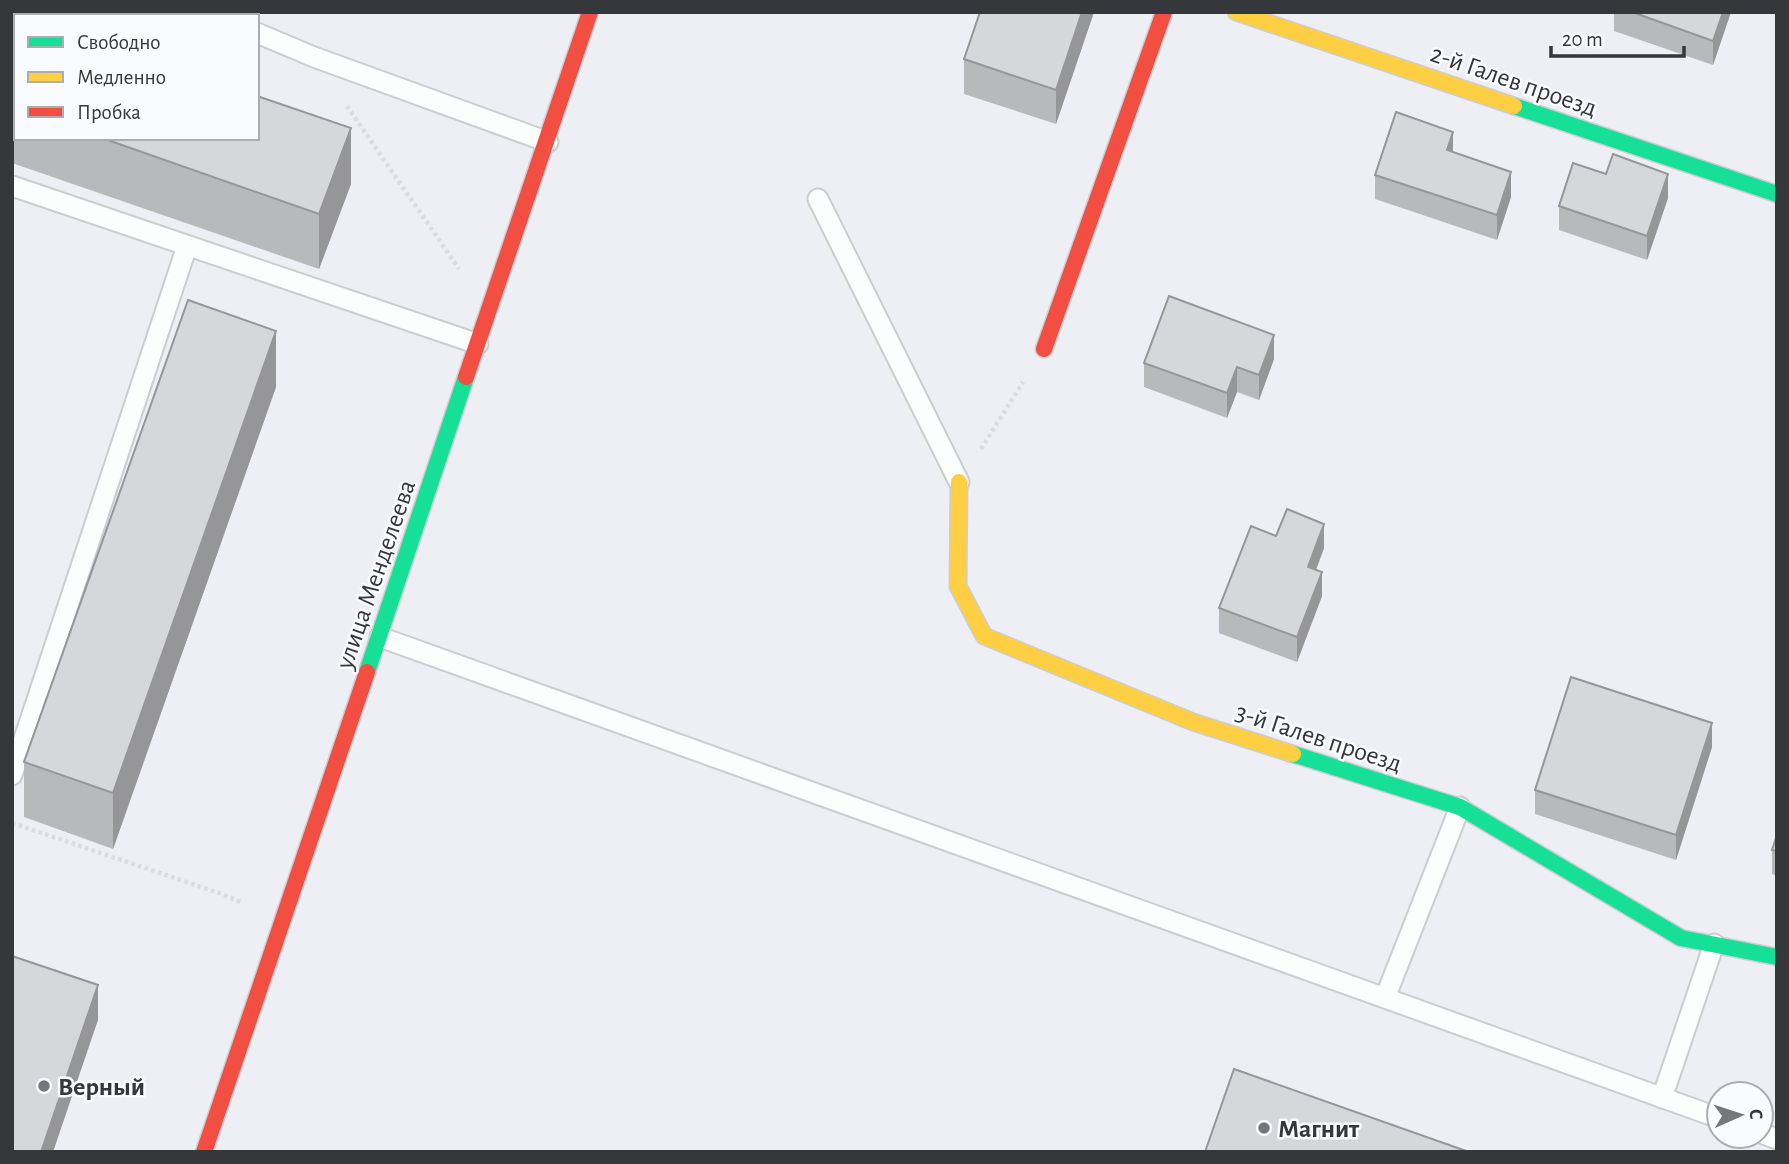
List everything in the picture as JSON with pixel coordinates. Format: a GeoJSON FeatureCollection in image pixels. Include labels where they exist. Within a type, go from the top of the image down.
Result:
{"type":"FeatureCollection","features":[{"type":"Feature","properties":{"kind":"street","name":"улица Менделеева"},"geometry":{"type":"LineString","coordinates":[[204,1152],[590,12]]}},
{"type":"Feature","properties":{"kind":"street"},"geometry":{"type":"LineString","coordinates":[[1044,349],[1164,12]]}},
{"type":"Feature","properties":{"kind":"street","name":"2-й Галев проезд"},"geometry":{"type":"LineString","coordinates":[[1236,12],[1777,194]]}},
{"type":"Feature","properties":{"kind":"street","name":"3-й Галев проезд"},"geometry":{"type":"LineString","coordinates":[[959,482],[958,586],[984,636],[1193,722],[1460,807],[1681,938],[1777,957]]}},
{"type":"Feature","properties":{"kind":"lane"},"geometry":{"type":"LineString","coordinates":[[259,34],[314,57],[548,142]]}},
{"type":"Feature","properties":{"kind":"lane"},"geometry":{"type":"LineString","coordinates":[[12,186],[478,344]]}},
{"type":"Feature","properties":{"kind":"lane"},"geometry":{"type":"LineString","coordinates":[[818,199],[959,482]]}},
{"type":"Feature","properties":{"kind":"lane"},"geometry":{"type":"LineString","coordinates":[[13,774],[187,246]]}},
{"type":"Feature","properties":{"kind":"lane"},"geometry":{"type":"LineString","coordinates":[[380,637],[1705,1113]]}},
{"type":"Feature","properties":{"kind":"lane"},"geometry":{"type":"LineString","coordinates":[[1385,998],[1460,807]]}},
{"type":"Feature","properties":{"kind":"lane"},"geometry":{"type":"LineString","coordinates":[[1662,1098],[1714,944]]}},
{"type":"Feature","properties":{"kind":"path"},"geometry":{"type":"LineString","coordinates":[[345,103],[490,313]]}},
{"type":"Feature","properties":{"kind":"path"},"geometry":{"type":"LineString","coordinates":[[959,482],[1044,349]]}},
{"type":"Feature","properties":{"kind":"path"},"geometry":{"type":"LineString","coordinates":[[12,823],[219,893],[284,920]]}},
{"type":"Feature","properties":{"kind":"building"},"geometry":{"type":"Polygon","coordinates":[[[12,12],[16,12],[21,14],[14,14],[12,107],[12,12]]]}},
{"type":"Feature","properties":{"kind":"building"},"geometry":{"type":"Polygon","coordinates":[[[980,12],[1082,12],[1056,90],[964,59],[980,12]]]}},
{"type":"Feature","properties":{"kind":"building"},"geometry":{"type":"Polygon","coordinates":[[[1632,12],[1723,12],[1713,41],[1632,12]]]}},
{"type":"Feature","properties":{"kind":"building"},"geometry":{"type":"Polygon","coordinates":[[[259,97],[351,128],[319,214],[108,140],[259,140],[259,97]]]}},
{"type":"Feature","properties":{"kind":"building"},"geometry":{"type":"Polygon","coordinates":[[[1396,112],[1453,132],[1447,150],[1511,172],[1497,215],[1375,175],[1396,112]]]}},
{"type":"Feature","properties":{"kind":"building"},"geometry":{"type":"Polygon","coordinates":[[[1613,154],[1668,174],[1647,236],[1559,206],[1573,163],[1606,174],[1613,154]]]}},
{"type":"Feature","properties":{"kind":"building"},"geometry":{"type":"Polygon","coordinates":[[[1169,296],[1274,335],[1259,375],[1237,367],[1227,393],[1144,363],[1169,296]]]}},
{"type":"Feature","properties":{"kind":"building"},"geometry":{"type":"Polygon","coordinates":[[[188,300],[276,331],[113,793],[24,762],[188,300]]]}},
{"type":"Feature","properties":{"kind":"building"},"geometry":{"type":"Polygon","coordinates":[[[1287,509],[1324,524],[1308,567],[1322,572],[1297,637],[1219,608],[1251,526],[1276,536],[1287,509]]]}},
{"type":"Feature","properties":{"kind":"building"},"geometry":{"type":"Polygon","coordinates":[[[1571,677],[1712,723],[1676,835],[1535,790],[1571,677]]]}},
{"type":"Feature","properties":{"kind":"building"},"geometry":{"type":"Polygon","coordinates":[[[1777,835],[1777,851],[1772,850],[1777,835]]]}},
{"type":"Feature","properties":{"kind":"building","name":"Верный"},"geometry":{"type":"Polygon","coordinates":[[[12,956],[98,985],[41,1152],[12,1152],[12,956]]]}},
{"type":"Feature","properties":{"kind":"building"},"geometry":{"type":"Polygon","coordinates":[[[1234,1069],[1469,1152],[1205,1152],[1234,1069]]]}},
{"type":"Feature","properties":{"kind":"traffic: fast"},"geometry":{"type":"LineString","coordinates":[[1514,106],[1777,194]]}},
{"type":"Feature","properties":{"kind":"traffic: fast"},"geometry":{"type":"LineString","coordinates":[[367,672],[466,377]]}},
{"type":"Feature","properties":{"kind":"traffic: fast"},"geometry":{"type":"LineString","coordinates":[[1293,754],[1460,807],[1681,938],[1777,957]]}},
{"type":"Feature","properties":{"kind":"traffic: slow"},"geometry":{"type":"LineString","coordinates":[[1236,12],[1514,106]]}},
{"type":"Feature","properties":{"kind":"traffic: slow"},"geometry":{"type":"LineString","coordinates":[[959,482],[958,586],[984,636],[1193,722],[1293,754]]}},
{"type":"Feature","properties":{"kind":"traffic: jam"},"geometry":{"type":"LineString","coordinates":[[466,377],[590,12]]}},
{"type":"Feature","properties":{"kind":"traffic: jam"},"geometry":{"type":"LineString","coordinates":[[1044,349],[1164,12]]}},
{"type":"Feature","properties":{"kind":"traffic: jam"},"geometry":{"type":"LineString","coordinates":[[204,1152],[367,672]]}},
{"type":"Feature","properties":{"kind":"place","name":"Верный"},"geometry":{"type":"Point","coordinates":[44,1086]}},
{"type":"Feature","properties":{"kind":"place","name":"Магнит"},"geometry":{"type":"Point","coordinates":[1264,1128]}}]}
